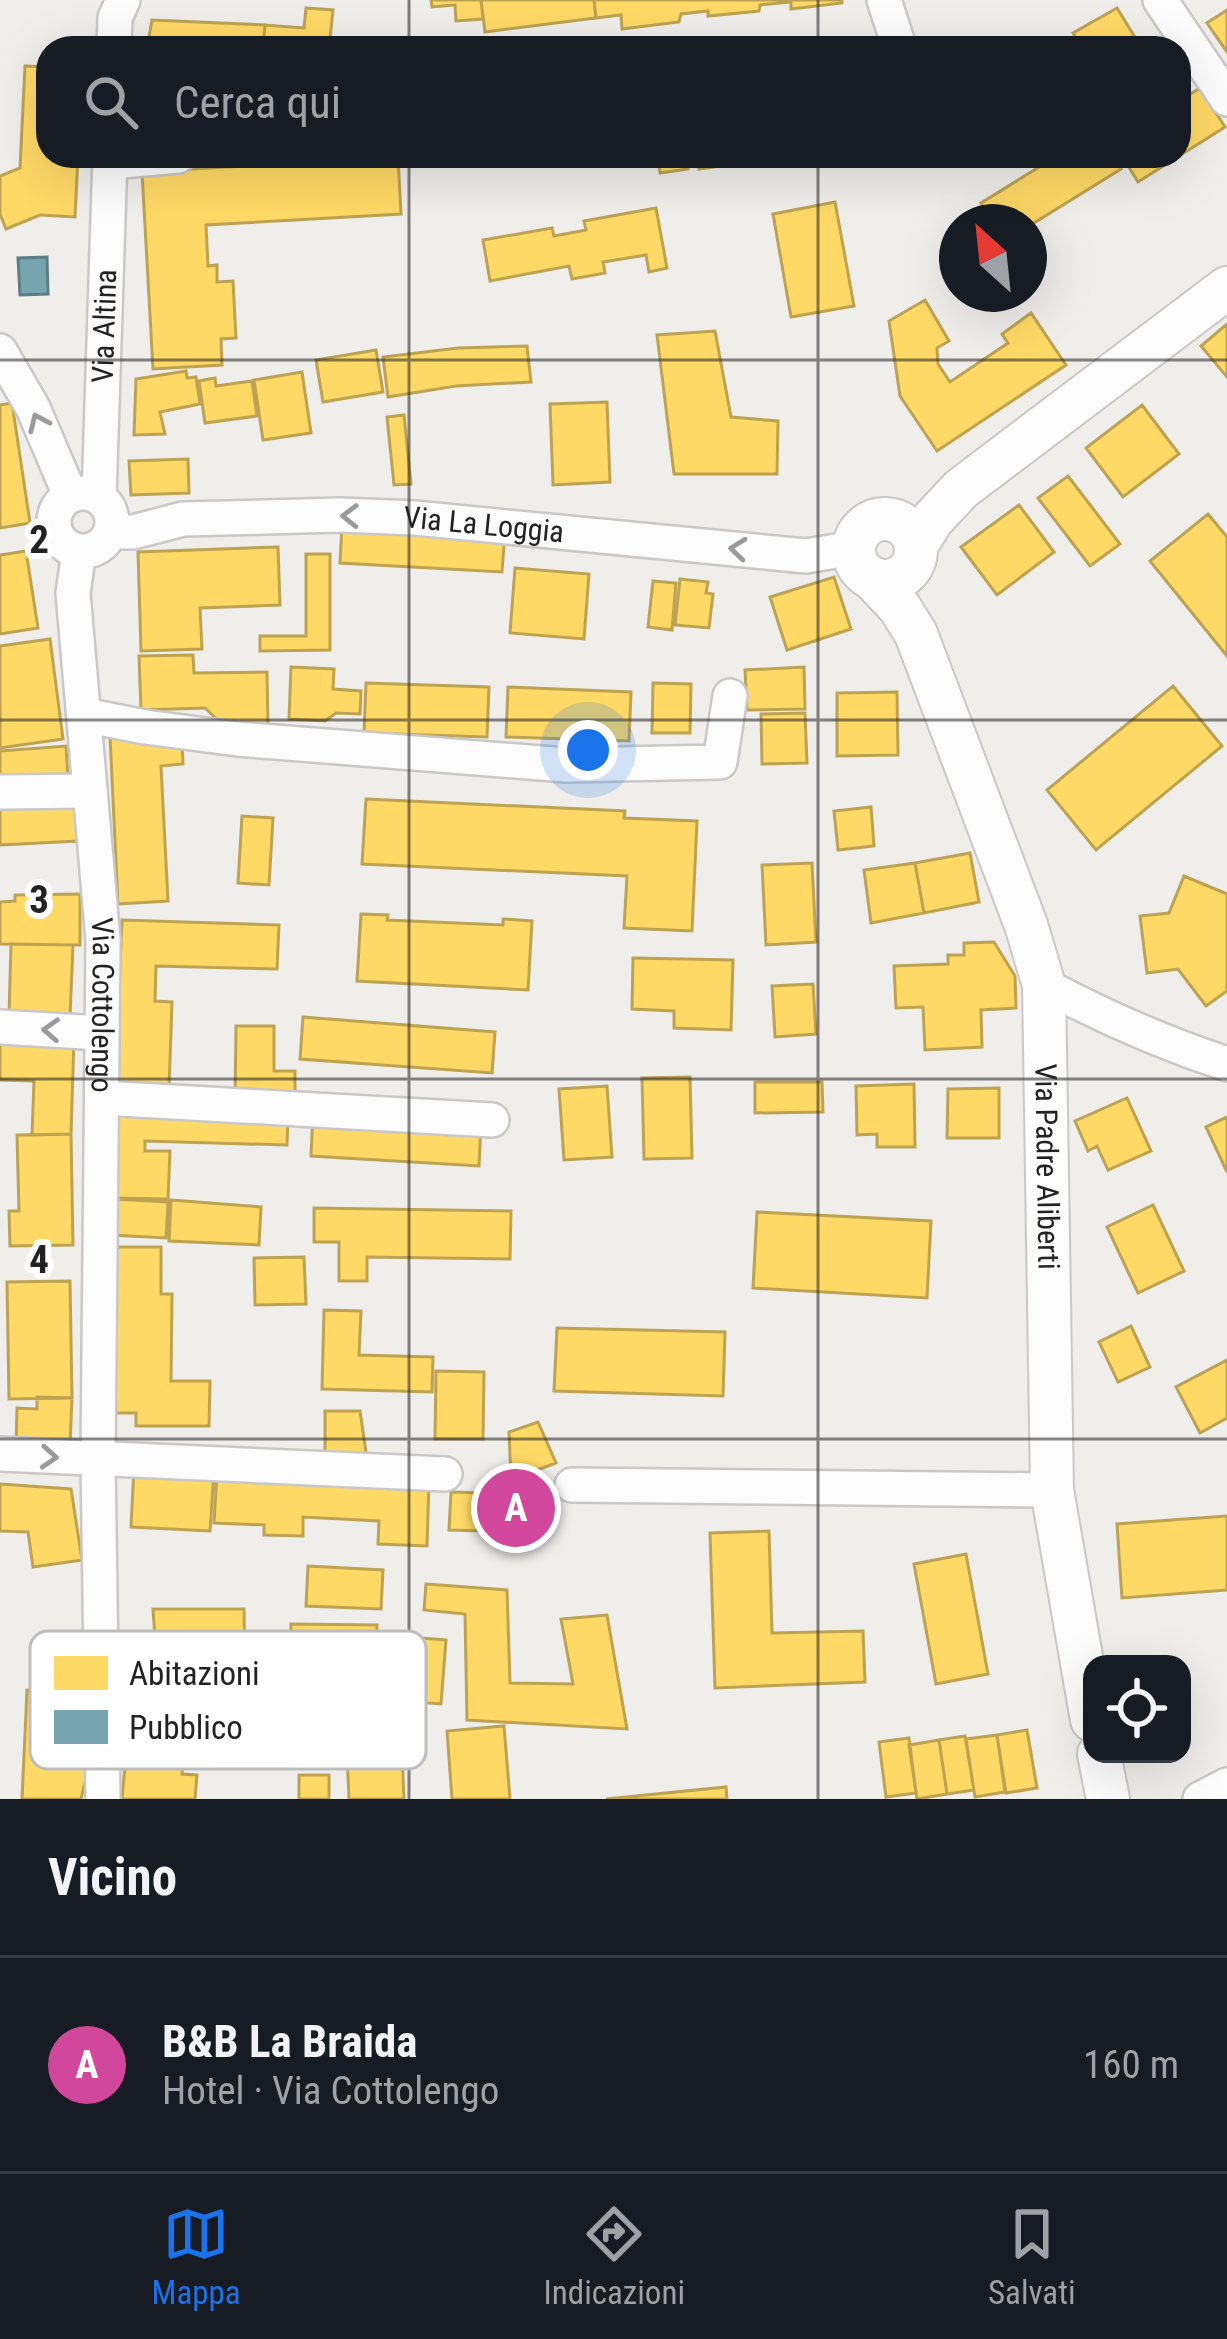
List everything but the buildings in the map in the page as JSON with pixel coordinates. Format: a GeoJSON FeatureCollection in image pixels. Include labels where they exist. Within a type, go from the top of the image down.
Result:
{"type":"FeatureCollection","features":[{"type":"Feature","properties":{"kind":"street"},"geometry":{"type":"LineString","coordinates":[[114,36],[123,0]]}},
{"type":"Feature","properties":{"kind":"street"},"geometry":{"type":"LineString","coordinates":[[884,0],[896,36]]}},
{"type":"Feature","properties":{"kind":"street"},"geometry":{"type":"LineString","coordinates":[[1160,0],[1184,36]]}},
{"type":"Feature","properties":{"kind":"street"},"geometry":{"type":"LineString","coordinates":[[1191,46],[1227,99]]}},
{"type":"Feature","properties":{"kind":"street","name":"Via Altina"},"geometry":{"type":"LineString","coordinates":[[85,496],[109,168]]}},
{"type":"Feature","properties":{"kind":"street"},"geometry":{"type":"LineString","coordinates":[[905,543],[961,489],[1227,287]]}},
{"type":"Feature","properties":{"kind":"street"},"geometry":{"type":"LineString","coordinates":[[0,351],[85,496],[110,508],[111,532],[95,549],[79,551],[65,545],[54,526],[59,505],[85,496]]}},
{"type":"Feature","properties":{"kind":"street","name":"Via La Loggia"},"geometry":{"type":"LineString","coordinates":[[111,532],[133,532],[183,519],[415,518],[863,563]]}},
{"type":"Feature","properties":{"kind":"street"},"geometry":{"type":"LineString","coordinates":[[869,524],[905,543],[908,573],[888,581],[863,563],[856,539],[869,524]]}},
{"type":"Feature","properties":{"kind":"street","name":"Via Padre Aliberti"},"geometry":{"type":"LineString","coordinates":[[905,543],[916,634]]}},
{"type":"Feature","properties":{"kind":"street","name":"Via Cottolengo"},"geometry":{"type":"LineString","coordinates":[[79,551],[73,593],[103,940],[101,1631]]}},
{"type":"Feature","properties":{"kind":"street","name":"Via Padre Aliberti"},"geometry":{"type":"LineString","coordinates":[[863,563],[916,634],[1026,925],[1044,985],[1052,1490],[1083,1668]]}},
{"type":"Feature","properties":{"kind":"street"},"geometry":{"type":"LineString","coordinates":[[84,715],[237,739],[566,765],[720,762],[730,697]]}},
{"type":"Feature","properties":{"kind":"street"},"geometry":{"type":"LineString","coordinates":[[0,793],[90,791]]}},
{"type":"Feature","properties":{"kind":"street"},"geometry":{"type":"LineString","coordinates":[[1044,985],[1149,1037],[1227,1064]]}},
{"type":"Feature","properties":{"kind":"street"},"geometry":{"type":"LineString","coordinates":[[0,1027],[101,1033]]}},
{"type":"Feature","properties":{"kind":"street"},"geometry":{"type":"LineString","coordinates":[[103,1098],[492,1120]]}},
{"type":"Feature","properties":{"kind":"street"},"geometry":{"type":"LineString","coordinates":[[0,1454],[445,1474]]}},
{"type":"Feature","properties":{"kind":"street"},"geometry":{"type":"LineString","coordinates":[[572,1485],[1052,1490]]}},
{"type":"Feature","properties":{"kind":"street"},"geometry":{"type":"LineString","coordinates":[[1101,1763],[1108,1799]]}},
{"type":"Feature","properties":{"kind":"street","name":"Via Cottolengo"},"geometry":{"type":"LineString","coordinates":[[103,1769],[103,1799]]}},
{"type":"Feature","properties":{"kind":"street"},"geometry":{"type":"LineString","coordinates":[[1200,1799],[1227,1785]]}},
{"type":"Feature","properties":{"kind":"place","name":"B&B La Braida"},"geometry":{"type":"Point","coordinates":[516,1508]}}]}
